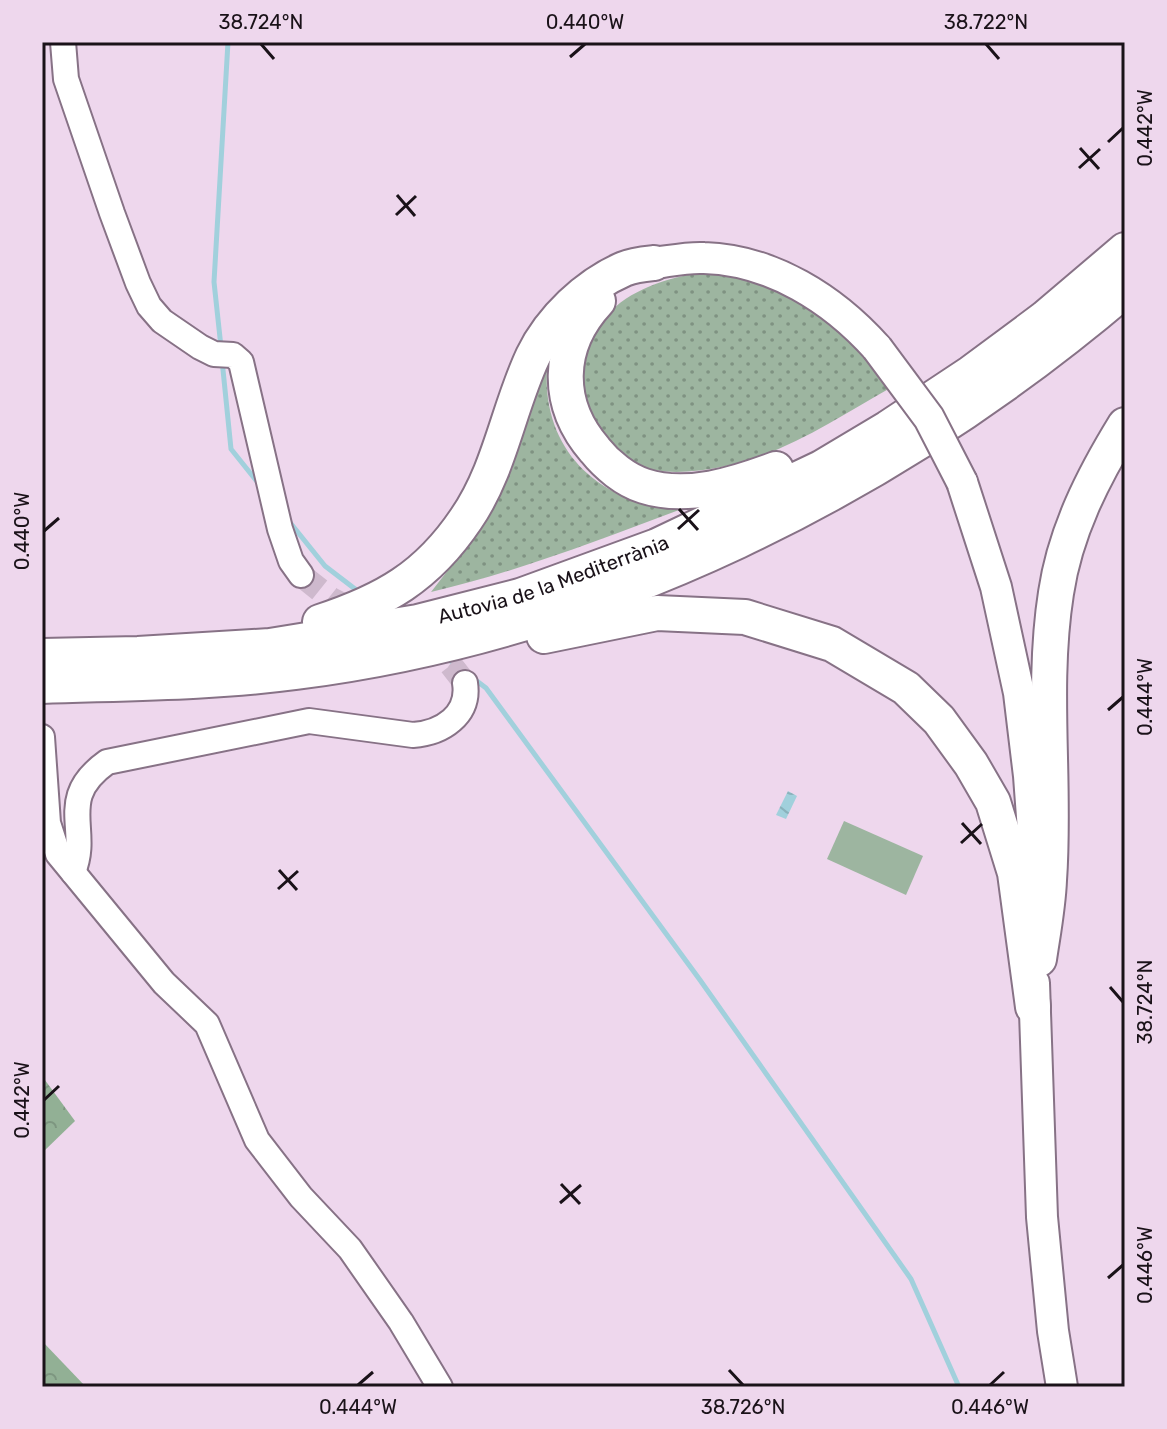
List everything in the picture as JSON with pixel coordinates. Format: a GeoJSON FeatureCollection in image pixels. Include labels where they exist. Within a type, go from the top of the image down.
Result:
{"type":"FeatureCollection","features":[{"type":"Feature","properties":{"kind":"highway","name":"Autovia de la Mediterrània"},"geometry":{"type":"LineString","coordinates":[[42,656],[270,646],[418,622],[520,596],[657,546],[821,468],[881,431],[971,373],[1045,318],[1125,250]]}},
{"type":"Feature","properties":{"kind":"highway"},"geometry":{"type":"LineString","coordinates":[[654,263],[609,290],[587,313],[575,335],[567,360],[565,385],[569,407],[579,432],[620,474],[643,486],[665,490],[702,489],[740,483],[803,459],[845,438],[881,431]]}},
{"type":"Feature","properties":{"kind":"highway"},"geometry":{"type":"LineString","coordinates":[[187,650],[228,635],[305,627],[363,608],[410,580],[442,551],[467,518],[487,483],[534,356],[550,331],[572,304],[602,280],[627,267],[654,263]]}},
{"type":"Feature","properties":{"kind":"highway","name":"Autovia de la Mediterrània"},"geometry":{"type":"LineString","coordinates":[[42,686],[230,679],[298,672],[433,648],[638,585],[790,515],[901,454],[1065,340],[1125,290]]}},
{"type":"Feature","properties":{"kind":"highway"},"geometry":{"type":"LineString","coordinates":[[1033,1007],[1049,879],[1048,659],[1056,590],[1073,525],[1096,472],[1125,425]]}},
{"type":"Feature","properties":{"kind":"highway"},"geometry":{"type":"LineString","coordinates":[[433,648],[482,648],[657,613],[700,613],[745,617],[784,627],[832,644],[871,666],[906,688],[939,720],[971,764],[993,802],[1015,873],[1033,1007]]}},
{"type":"Feature","properties":{"kind":"main road"},"geometry":{"type":"LineString","coordinates":[[654,263],[703,257],[765,269],[797,284],[831,306],[858,327],[877,348],[929,418],[962,482],[996,587],[1019,693],[1036,860],[1033,1007],[1042,1217],[1062,1387]]}},
{"type":"Feature","properties":{"kind":"street"},"geometry":{"type":"LineString","coordinates":[[63,42],[66,79],[112,213],[149,306],[162,321],[200,347],[214,354],[233,355],[241,362],[280,529],[287,552],[301,575]]}},
{"type":"Feature","properties":{"kind":"street"},"geometry":{"type":"LineString","coordinates":[[73,872],[78,861],[76,821],[80,793],[96,770],[107,762],[309,721],[425,734],[451,722],[460,713],[467,693],[465,683]]}},
{"type":"Feature","properties":{"kind":"street"},"geometry":{"type":"LineString","coordinates":[[42,737],[48,823],[58,854],[164,983],[207,1024],[257,1140],[293,1188],[350,1249],[401,1322],[440,1387]]}},
{"type":"Feature","properties":{"kind":"green space"},"geometry":{"type":"Polygon","coordinates":[[[706,272],[743,274],[810,302],[880,370],[892,387],[810,434],[744,462],[679,472],[654,470],[629,461],[609,446],[594,426],[586,404],[583,380],[586,355],[595,332],[611,311],[631,295],[681,276],[706,272]]]}},
{"type":"Feature","properties":{"kind":"green space"},"geometry":{"type":"Polygon","coordinates":[[[548,358],[547,389],[552,417],[562,442],[578,464],[598,482],[622,496],[679,510],[525,565],[431,592],[480,529],[513,467],[505,458],[548,358]]]}},
{"type":"Feature","properties":{"kind":"green space"},"geometry":{"type":"Polygon","coordinates":[[[844,821],[923,856],[906,895],[827,859],[844,821]]]}},
{"type":"Feature","properties":{"kind":"green space"},"geometry":{"type":"Polygon","coordinates":[[[42,1076],[75,1121],[42,1153],[42,1076]]]}},
{"type":"Feature","properties":{"kind":"green space"},"geometry":{"type":"Polygon","coordinates":[[[42,1341],[86,1387],[42,1387],[42,1341]]]}},
{"type":"Feature","properties":{"kind":"water"},"geometry":{"type":"Polygon","coordinates":[[[788,791],[797,796],[786,819],[776,815],[788,791]]]}},
{"type":"Feature","properties":{"kind":"waterway"},"geometry":{"type":"LineString","coordinates":[[221,347],[214,282],[228,42]]}},
{"type":"Feature","properties":{"kind":"waterway"},"geometry":{"type":"LineString","coordinates":[[222,360],[231,449],[259,484]]}},
{"type":"Feature","properties":{"kind":"waterway"},"geometry":{"type":"LineString","coordinates":[[288,520],[325,566],[359,592]]}},
{"type":"Feature","properties":{"kind":"waterway"},"geometry":{"type":"LineString","coordinates":[[444,656],[486,688],[700,980],[911,1279],[959,1387]]}},
{"type":"Feature","properties":{"kind":"tunnel"},"geometry":{"type":"LineString","coordinates":[[301,575],[331,599],[359,613]]}},
{"type":"Feature","properties":{"kind":"tunnel"},"geometry":{"type":"LineString","coordinates":[[421,643],[451,665],[465,683]]}}]}
